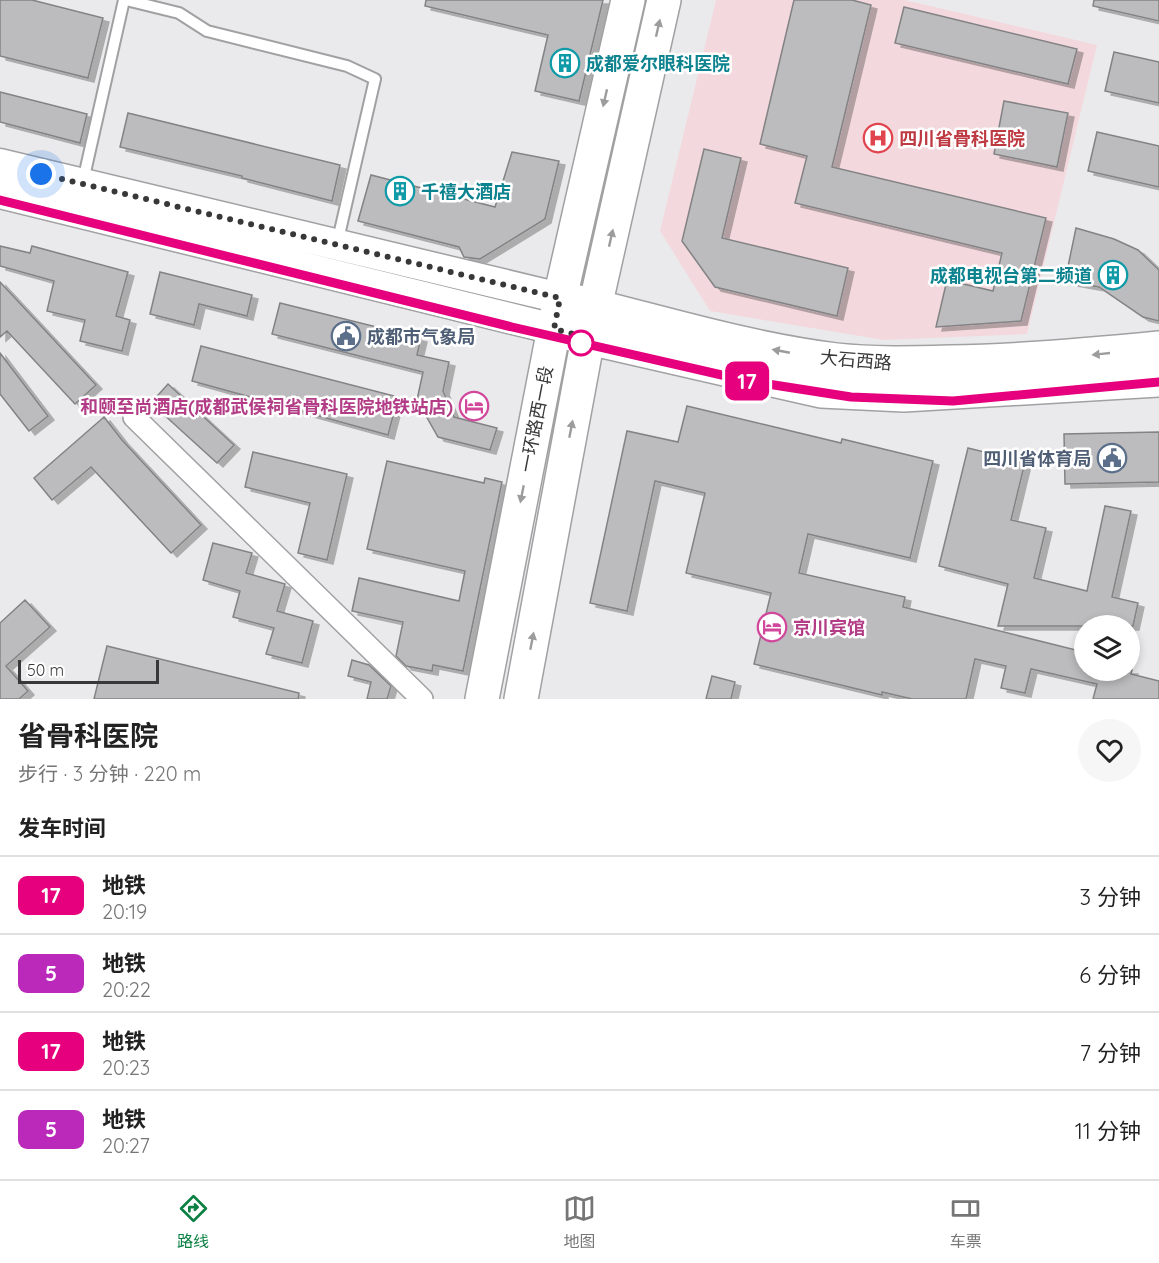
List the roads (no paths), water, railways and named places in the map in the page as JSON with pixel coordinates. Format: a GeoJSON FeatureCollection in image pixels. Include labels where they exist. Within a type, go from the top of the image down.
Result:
{"type":"FeatureCollection","features":[{"type":"Feature","properties":{"kind":"main road","name":"一环路西一段"},"geometry":{"type":"LineString","coordinates":[[482,699],[560,298],[628,0]]}},
{"type":"Feature","properties":{"kind":"main road","name":"一环路西一段"},"geometry":{"type":"LineString","coordinates":[[521,699],[588,338],[664,0]]}},
{"type":"Feature","properties":{"kind":"main road"},"geometry":{"type":"LineString","coordinates":[[0,164],[560,298]]}},
{"type":"Feature","properties":{"kind":"main road"},"geometry":{"type":"LineString","coordinates":[[0,193],[554,329]]}},
{"type":"Feature","properties":{"kind":"main road","name":"大石西路"},"geometry":{"type":"LineString","coordinates":[[560,298],[714,337],[839,360],[895,363],[1046,359],[1159,348]]}},
{"type":"Feature","properties":{"kind":"main road","name":"大石西路"},"geometry":{"type":"LineString","coordinates":[[554,329],[781,383],[832,392],[904,394],[1159,380]]}},
{"type":"Feature","properties":{"kind":"street"},"geometry":{"type":"LineString","coordinates":[[134,417],[422,699]]}},
{"type":"Feature","properties":{"kind":"lane"},"geometry":{"type":"LineString","coordinates":[[82,184],[125,0],[179,13],[207,31],[347,66],[375,79],[337,244]]}},
{"type":"Feature","properties":{"kind":"metro line","name":"17"},"geometry":{"type":"LineString","coordinates":[[0,200],[512,327],[748,381],[851,397],[953,401],[1159,382]]}},
{"type":"Feature","properties":{"kind":"place","name":"成都爱尔眼科医院"},"geometry":{"type":"Point","coordinates":[565,63]}},
{"type":"Feature","properties":{"kind":"place","name":"四川省骨科医院"},"geometry":{"type":"Point","coordinates":[878,138]}},
{"type":"Feature","properties":{"kind":"place","name":"千禧大酒店"},"geometry":{"type":"Point","coordinates":[400,191]}},
{"type":"Feature","properties":{"kind":"place","name":"成都电视台第二频道"},"geometry":{"type":"Point","coordinates":[1113,275]}},
{"type":"Feature","properties":{"kind":"place","name":"成都市气象局"},"geometry":{"type":"Point","coordinates":[346,336]}},
{"type":"Feature","properties":{"kind":"place","name":"和颐至尚酒店(成都武侯祠省骨科医院地铁站店)"},"geometry":{"type":"Point","coordinates":[474,406]}},
{"type":"Feature","properties":{"kind":"place","name":"四川省体育局"},"geometry":{"type":"Point","coordinates":[1112,458]}},
{"type":"Feature","properties":{"kind":"place","name":"京川宾馆"},"geometry":{"type":"Point","coordinates":[772,627]}}]}
